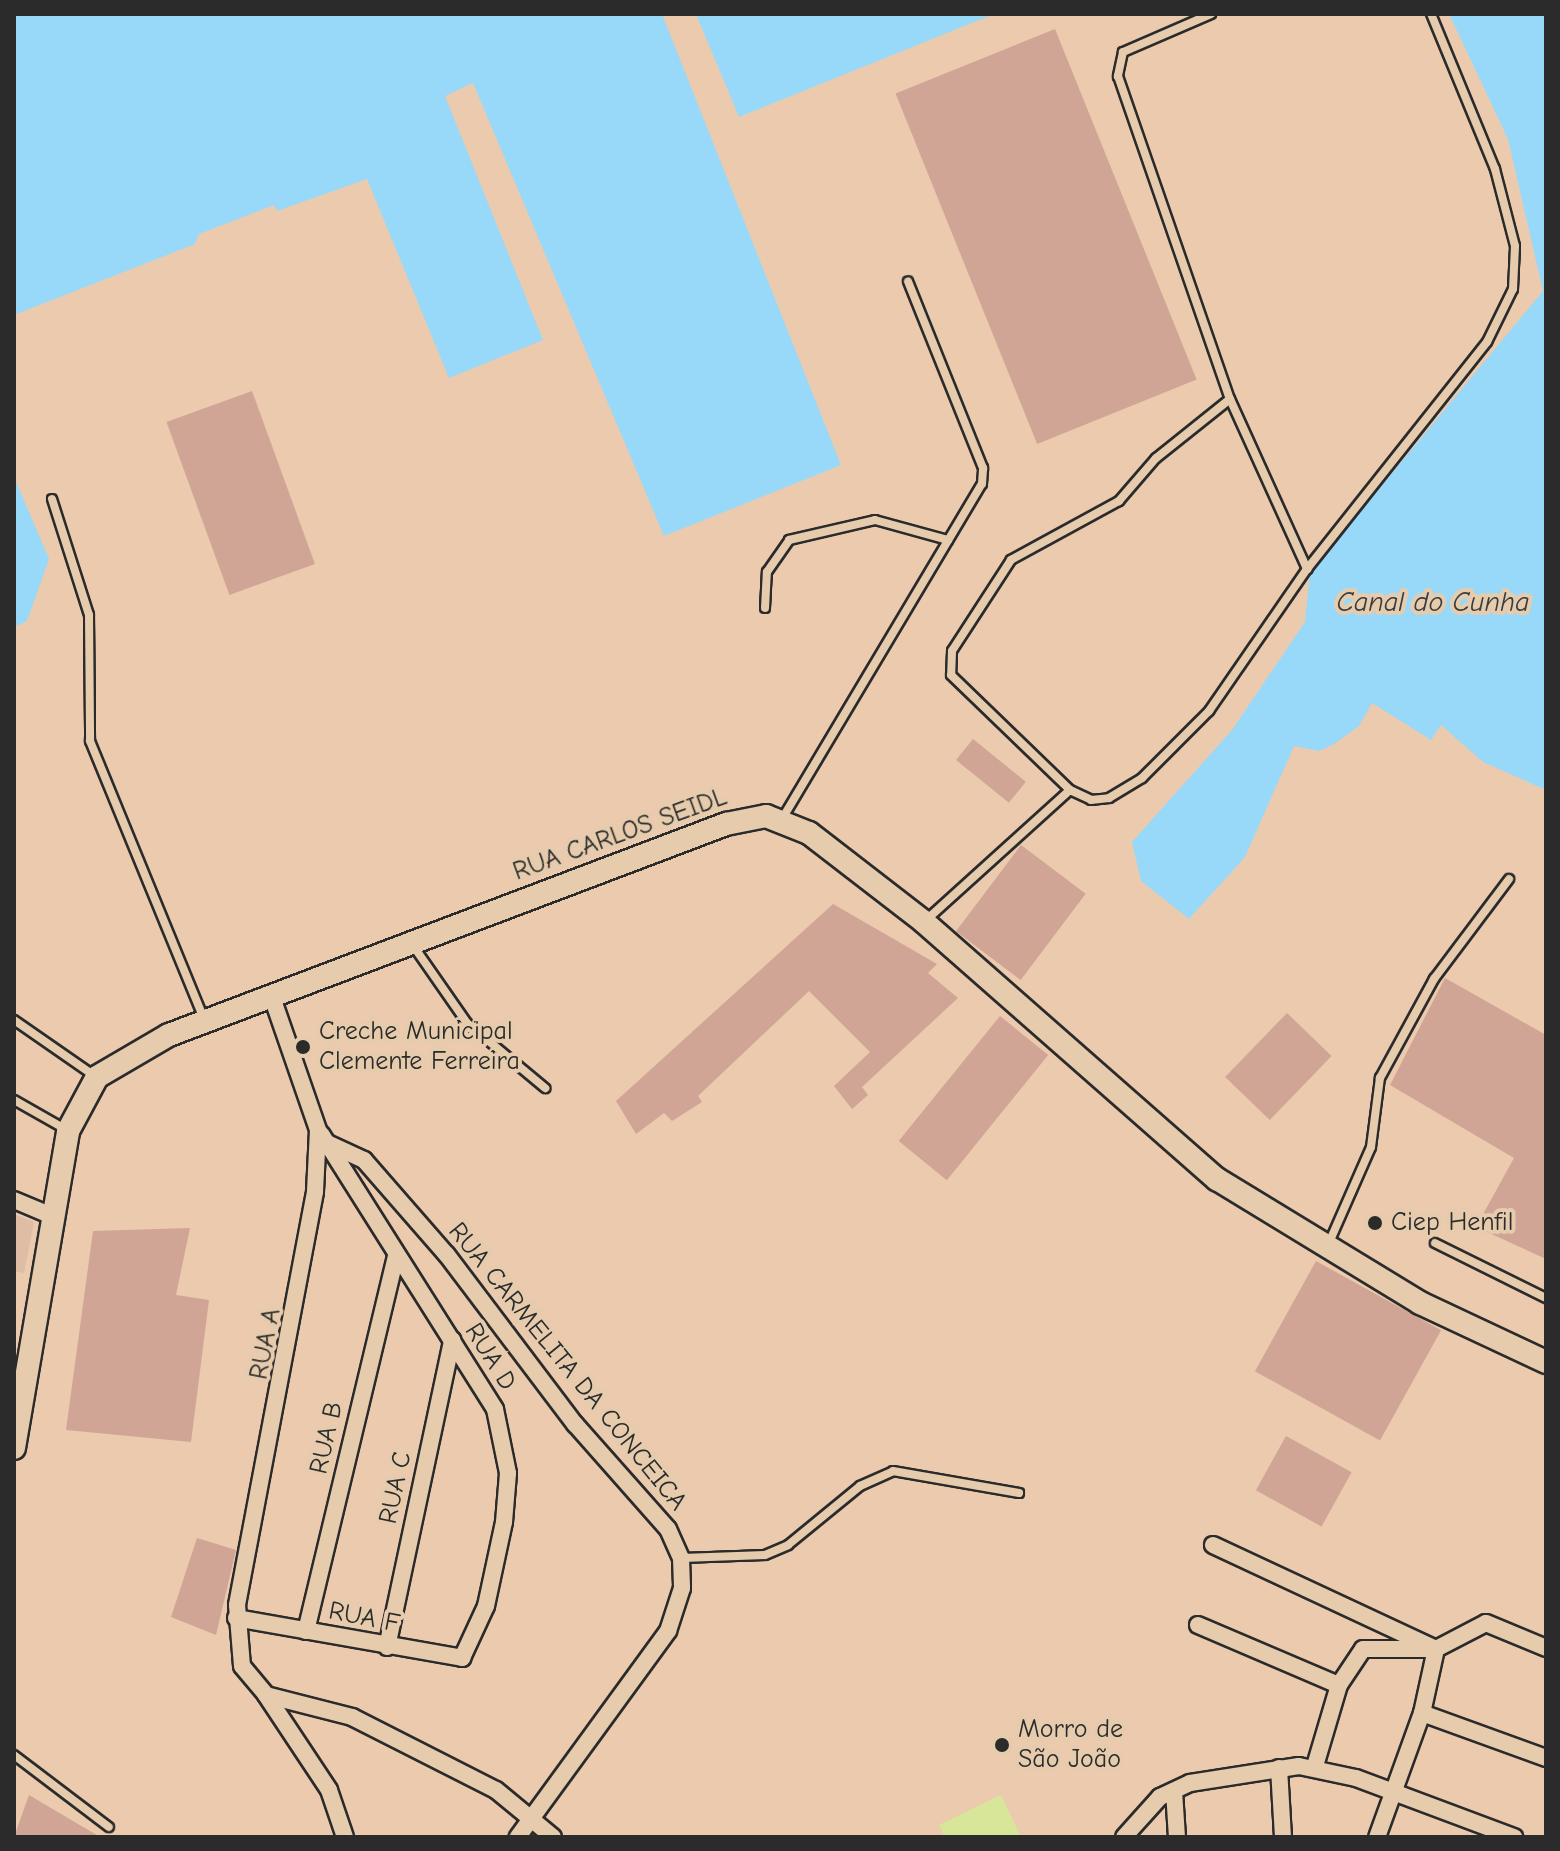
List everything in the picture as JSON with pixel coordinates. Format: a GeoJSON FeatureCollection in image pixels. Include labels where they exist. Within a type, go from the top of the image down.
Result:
{"type":"FeatureCollection","features":[{"type":"Feature","properties":{"kind":"street","name":"RUA CARLOS SEIDL"},"geometry":{"type":"LineString","coordinates":[[97,1077],[205,1021],[726,824],[782,819]]}},
{"type":"Feature","properties":{"kind":"street"},"geometry":{"type":"LineString","coordinates":[[782,819],[924,922],[1217,1179],[1326,1249],[1546,1362]]}},
{"type":"Feature","properties":{"kind":"street","name":"RUA A"},"geometry":{"type":"LineString","coordinates":[[272,997],[322,1136],[310,1240],[236,1618],[242,1666],[266,1695],[329,1790],[345,1837]]}},
{"type":"Feature","properties":{"kind":"street"},"geometry":{"type":"LineString","coordinates":[[14,1448],[68,1131],[97,1077]]}},
{"type":"Feature","properties":{"kind":"street","name":"RUA D"},"geometry":{"type":"LineString","coordinates":[[322,1136],[495,1409],[508,1473],[497,1557],[475,1642]]}},
{"type":"Feature","properties":{"kind":"street","name":"RUA CARMELITA DA CONCEICA"},"geometry":{"type":"LineString","coordinates":[[322,1136],[364,1160],[447,1255],[575,1424],[668,1529],[681,1558],[681,1597],[668,1631],[530,1813],[518,1837]]}},
{"type":"Feature","properties":{"kind":"street"},"geometry":{"type":"LineString","coordinates":[[14,1200],[52,1216]]}},
{"type":"Feature","properties":{"kind":"street","name":"RUA B"},"geometry":{"type":"LineString","coordinates":[[306,1631],[396,1256]]}},
{"type":"Feature","properties":{"kind":"street","name":"RUA C"},"geometry":{"type":"LineString","coordinates":[[387,1647],[452,1340]]}},
{"type":"Feature","properties":{"kind":"street"},"geometry":{"type":"LineString","coordinates":[[1213,1545],[1436,1649]]}},
{"type":"Feature","properties":{"kind":"street","name":"RUA F"},"geometry":{"type":"LineString","coordinates":[[236,1618],[462,1658],[475,1642]]}},
{"type":"Feature","properties":{"kind":"street"},"geometry":{"type":"LineString","coordinates":[[1315,1766],[1339,1685],[1363,1649],[1436,1649],[1486,1623],[1546,1648]]}},
{"type":"Feature","properties":{"kind":"street"},"geometry":{"type":"LineString","coordinates":[[1198,1625],[1339,1685]]}},
{"type":"Feature","properties":{"kind":"street"},"geometry":{"type":"LineString","coordinates":[[1377,1837],[1422,1713],[1436,1649]]}},
{"type":"Feature","properties":{"kind":"street"},"geometry":{"type":"LineString","coordinates":[[266,1695],[352,1717],[530,1813],[553,1837]]}},
{"type":"Feature","properties":{"kind":"street"},"geometry":{"type":"LineString","coordinates":[[1422,1713],[1546,1758]]}},
{"type":"Feature","properties":{"kind":"street"},"geometry":{"type":"LineString","coordinates":[[1124,1837],[1147,1808],[1174,1791],[1279,1768],[1315,1766],[1514,1837]]}},
{"type":"Feature","properties":{"kind":"street"},"geometry":{"type":"LineString","coordinates":[[1279,1768],[1283,1837]]}},
{"type":"Feature","properties":{"kind":"street"},"geometry":{"type":"LineString","coordinates":[[1174,1791],[1177,1837]]}},
{"type":"Feature","properties":{"kind":"lane"},"geometry":{"type":"LineString","coordinates":[[1211,14],[1123,52],[1117,68],[1230,399],[1307,569]]}},
{"type":"Feature","properties":{"kind":"lane"},"geometry":{"type":"LineString","coordinates":[[1230,399],[1156,458],[1119,501],[1011,560],[951,655],[951,675],[973,704],[1070,790],[1091,800],[1109,798],[1173,750],[1307,569],[1487,342],[1513,289],[1515,246],[1495,169],[1431,14]]}},
{"type":"Feature","properties":{"kind":"lane"},"geometry":{"type":"LineString","coordinates":[[782,819],[982,484],[983,468],[908,281]]}},
{"type":"Feature","properties":{"kind":"lane"},"geometry":{"type":"LineString","coordinates":[[52,499],[89,615],[90,741],[205,1021]]}},
{"type":"Feature","properties":{"kind":"lane"},"geometry":{"type":"LineString","coordinates":[[765,608],[767,572],[789,540],[875,520],[948,540]]}},
{"type":"Feature","properties":{"kind":"lane"},"geometry":{"type":"LineString","coordinates":[[924,922],[1070,790]]}},
{"type":"Feature","properties":{"kind":"lane"},"geometry":{"type":"LineString","coordinates":[[1326,1249],[1371,1147],[1380,1078],[1434,979],[1509,879]]}},
{"type":"Feature","properties":{"kind":"lane"},"geometry":{"type":"LineString","coordinates":[[412,943],[467,1023],[545,1088]]}},
{"type":"Feature","properties":{"kind":"lane"},"geometry":{"type":"LineString","coordinates":[[14,1020],[97,1077]]}},
{"type":"Feature","properties":{"kind":"lane"},"geometry":{"type":"LineString","coordinates":[[14,1100],[68,1131]]}},
{"type":"Feature","properties":{"kind":"lane"},"geometry":{"type":"LineString","coordinates":[[1435,1243],[1546,1298]]}},
{"type":"Feature","properties":{"kind":"lane"},"geometry":{"type":"LineString","coordinates":[[681,1558],[765,1555],[788,1545],[860,1486],[893,1471],[1019,1493]]}},
{"type":"Feature","properties":{"kind":"lane"},"geometry":{"type":"LineString","coordinates":[[14,1755],[109,1827]]}},
{"type":"Feature","properties":{"kind":"shaded area"},"geometry":{"type":"Polygon","coordinates":[[[14,1214],[34,1222],[24,1273],[14,1271],[14,1214]]]}},
{"type":"Feature","properties":{"kind":"green space"},"geometry":{"type":"Polygon","coordinates":[[[1001,1795],[1021,1837],[945,1837],[939,1825],[1001,1795]]]}},
{"type":"Feature","properties":{"kind":"water"},"geometry":{"type":"Polygon","coordinates":[[[14,14],[662,14],[841,465],[664,536],[473,83],[445,96],[543,340],[449,378],[367,179],[277,211],[274,205],[199,234],[195,244],[14,315],[14,14]]]}},
{"type":"Feature","properties":{"kind":"water"},"geometry":{"type":"Polygon","coordinates":[[[696,14],[994,14],[739,117],[696,14]]]}},
{"type":"Feature","properties":{"kind":"water","name":"Canal do Cunha"},"geometry":{"type":"Polygon","coordinates":[[[1449,14],[1546,14],[1546,790],[1483,762],[1441,725],[1431,740],[1372,703],[1359,726],[1334,744],[1319,751],[1294,746],[1245,857],[1189,919],[1141,881],[1132,842],[1232,730],[1305,622],[1310,572],[1543,291],[1508,139],[1449,14]]]}},
{"type":"Feature","properties":{"kind":"water"},"geometry":{"type":"Polygon","coordinates":[[[14,477],[49,559],[27,621],[14,627],[14,477]]]}},
{"type":"Feature","properties":{"kind":"building"},"geometry":{"type":"Polygon","coordinates":[[[1055,29],[1197,379],[1037,444],[896,93],[1055,29]]]}},
{"type":"Feature","properties":{"kind":"building"},"geometry":{"type":"Polygon","coordinates":[[[252,391],[315,564],[229,595],[166,422],[252,391]]]}},
{"type":"Feature","properties":{"kind":"building"},"geometry":{"type":"Polygon","coordinates":[[[973,739],[1026,782],[1009,803],[956,760],[973,739]]]}},
{"type":"Feature","properties":{"kind":"building"},"geometry":{"type":"Polygon","coordinates":[[[1021,845],[1086,894],[1021,980],[956,931],[1021,845]]]}},
{"type":"Feature","properties":{"kind":"building"},"geometry":{"type":"Polygon","coordinates":[[[833,904],[937,964],[928,973],[958,998],[862,1087],[868,1095],[852,1109],[834,1086],[870,1052],[809,991],[698,1096],[702,1102],[672,1121],[664,1113],[636,1134],[616,1101],[833,904]]]}},
{"type":"Feature","properties":{"kind":"building"},"geometry":{"type":"Polygon","coordinates":[[[1445,978],[1546,1035],[1546,1259],[1476,1227],[1514,1158],[1390,1085],[1445,978]]]}},
{"type":"Feature","properties":{"kind":"building"},"geometry":{"type":"Polygon","coordinates":[[[1287,1013],[1332,1056],[1270,1120],[1225,1077],[1287,1013]]]}},
{"type":"Feature","properties":{"kind":"building"},"geometry":{"type":"Polygon","coordinates":[[[1000,1016],[1048,1055],[947,1180],[899,1141],[1000,1016]]]}},
{"type":"Feature","properties":{"kind":"building"},"geometry":{"type":"Polygon","coordinates":[[[190,1228],[176,1295],[209,1300],[191,1442],[66,1430],[93,1231],[190,1228]]]}},
{"type":"Feature","properties":{"kind":"building"},"geometry":{"type":"Polygon","coordinates":[[[1316,1261],[1441,1330],[1380,1441],[1255,1371],[1316,1261]]]}},
{"type":"Feature","properties":{"kind":"building"},"geometry":{"type":"Polygon","coordinates":[[[1286,1436],[1352,1472],[1322,1527],[1256,1490],[1286,1436]]]}},
{"type":"Feature","properties":{"kind":"building"},"geometry":{"type":"Polygon","coordinates":[[[197,1538],[236,1550],[216,1635],[171,1617],[197,1538]]]}},
{"type":"Feature","properties":{"kind":"building"},"geometry":{"type":"Polygon","coordinates":[[[29,1795],[100,1837],[14,1837],[29,1795]]]}},
{"type":"Feature","properties":{"kind":"place","name":"Creche Municipal Clemente Ferreira"},"geometry":{"type":"Point","coordinates":[303,1047]}},
{"type":"Feature","properties":{"kind":"place","name":"Ciep Henfil"},"geometry":{"type":"Point","coordinates":[1375,1223]}},
{"type":"Feature","properties":{"kind":"place","name":"Morro de São João"},"geometry":{"type":"Point","coordinates":[1002,1745]}}]}
